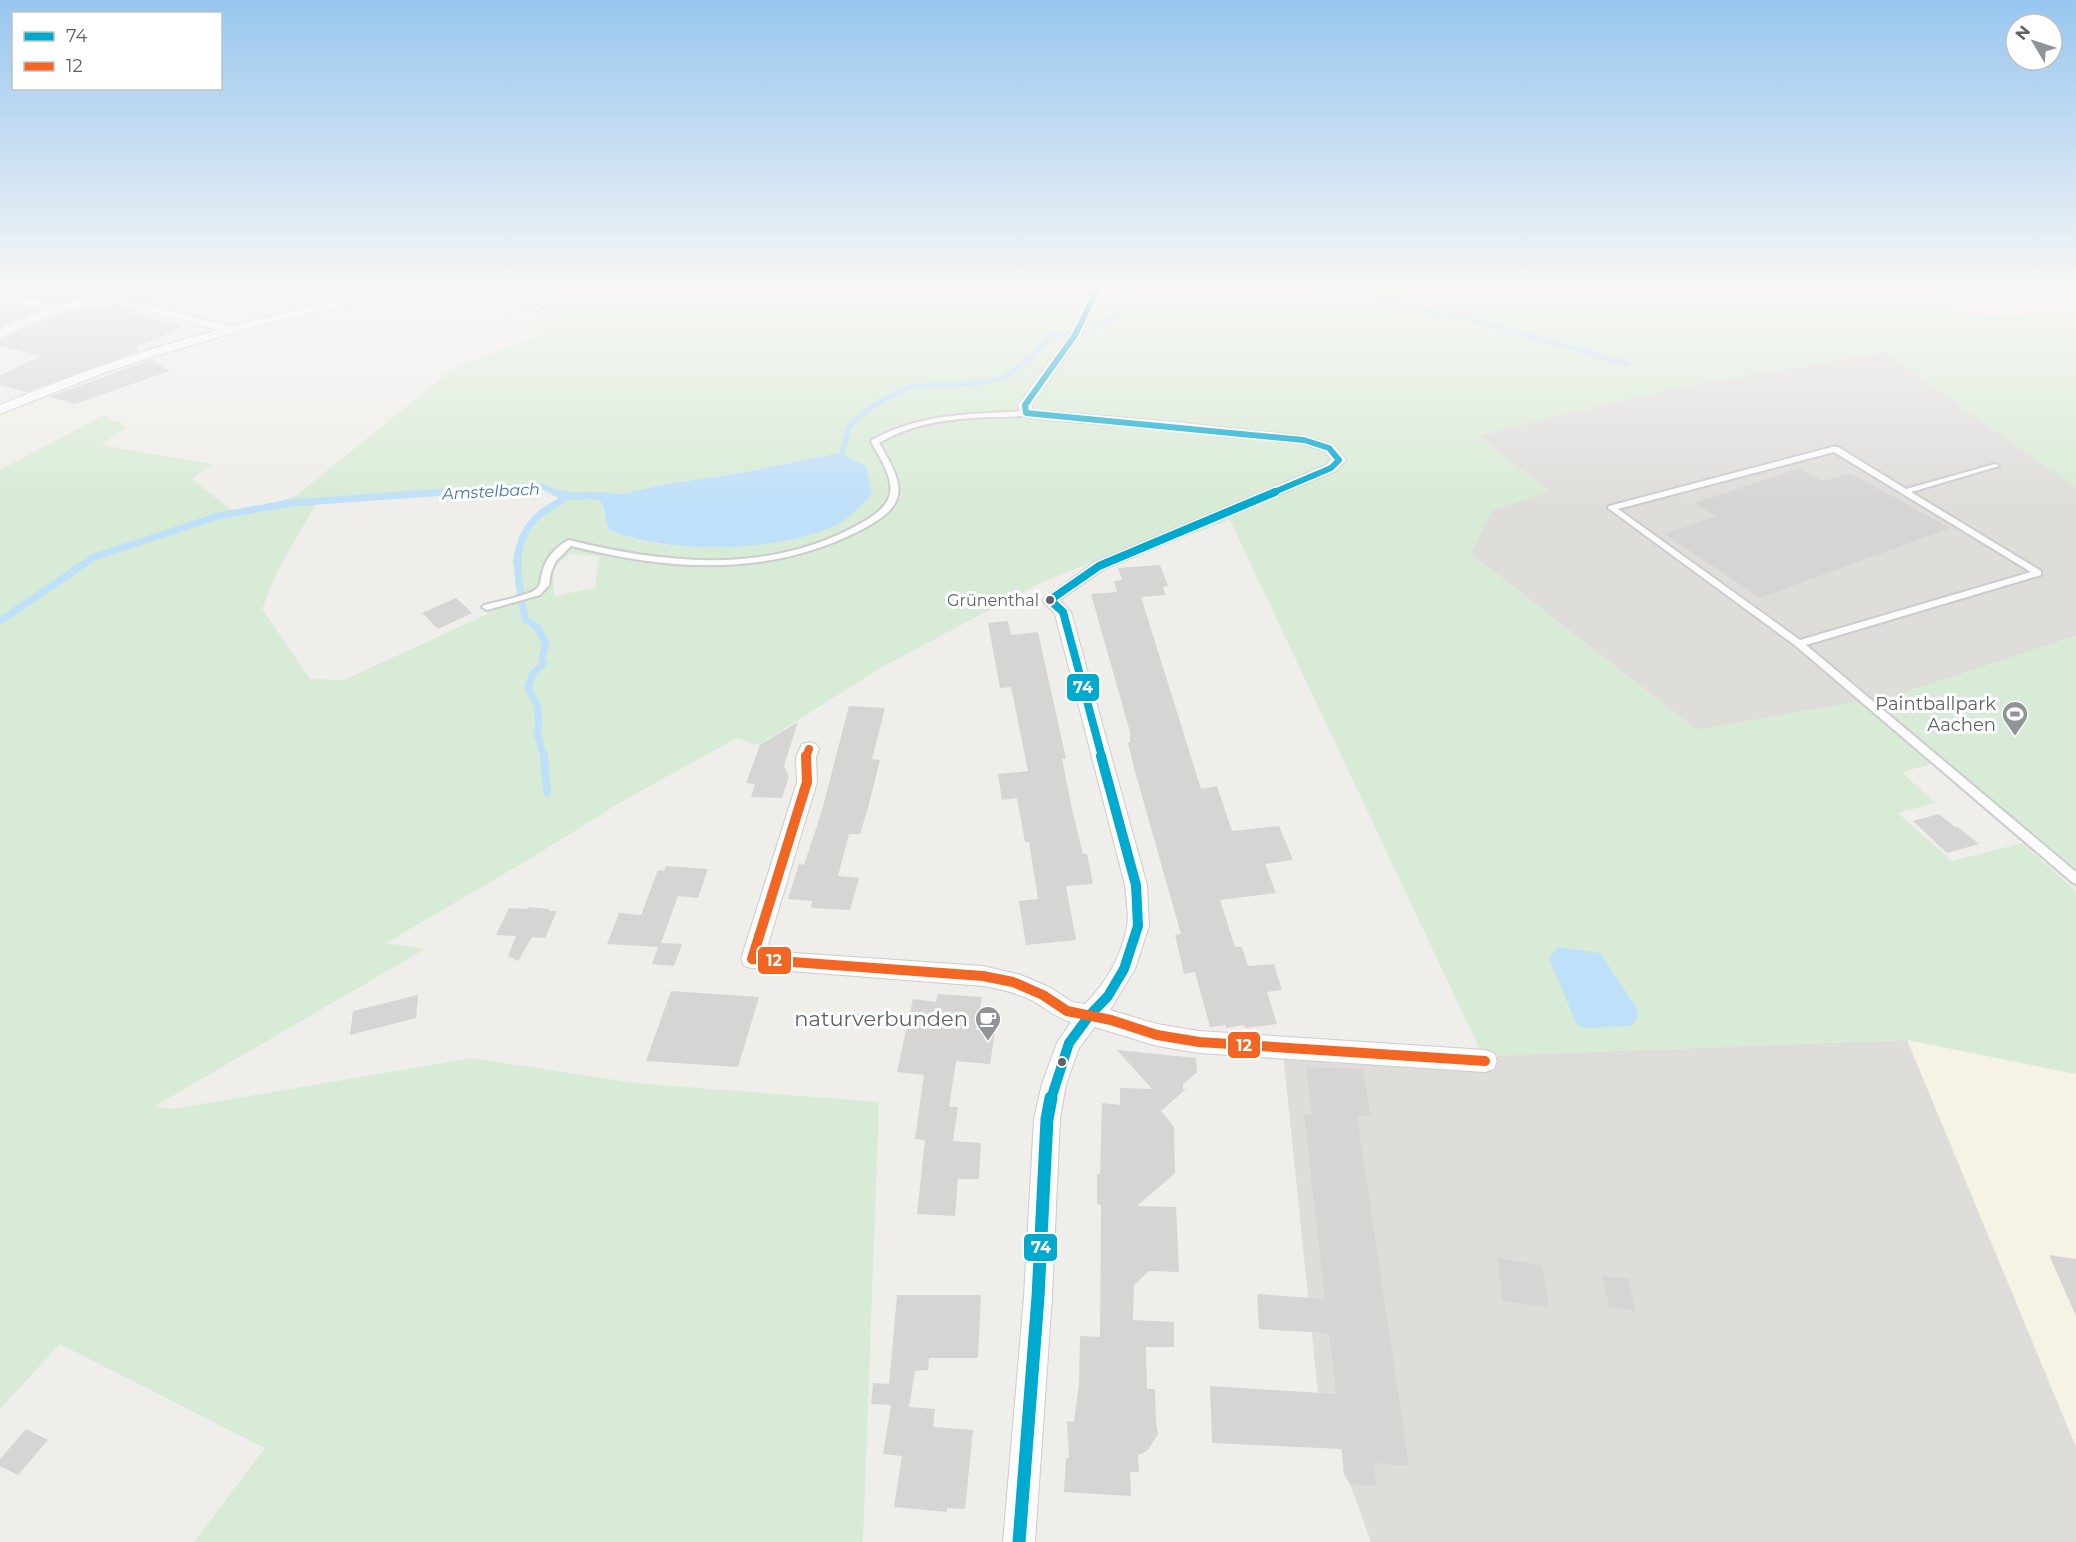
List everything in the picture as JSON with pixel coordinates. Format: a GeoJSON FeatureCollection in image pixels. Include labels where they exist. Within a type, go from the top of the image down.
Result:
{"type":"FeatureCollection","features":[{"type":"Feature","properties":{"kind":"street"},"geometry":{"type":"LineString","coordinates":[[0,410],[126,360]]}},
{"type":"Feature","properties":{"kind":"street"},"geometry":{"type":"LineString","coordinates":[[1019,1542],[1038,1297],[1047,1119],[1053,1084],[1069,1043],[1089,1016],[1108,996],[1124,969],[1138,926],[1136,885],[1063,612],[1050,600],[1099,566],[1331,468],[1339,460],[1335,452],[1325,446],[1304,440],[1026,413],[1025,405],[1057,360]]}},
{"type":"Feature","properties":{"kind":"street"},"geometry":{"type":"LineString","coordinates":[[809,749],[806,758],[807,782],[752,958],[983,976],[1013,982],[1043,995],[1067,1011],[1111,1020],[1157,1035],[1199,1042],[1485,1061]]}},
{"type":"Feature","properties":{"kind":"lane"},"geometry":{"type":"LineString","coordinates":[[487,607],[537,593],[545,585],[545,574],[549,563],[556,553],[569,543],[636,557],[703,562],[777,557],[837,540],[884,512],[896,494],[894,476],[875,442],[885,435],[909,426],[939,420],[1026,413]]}},
{"type":"Feature","properties":{"kind":"lane"},"geometry":{"type":"LineString","coordinates":[[1799,644],[2038,573],[1835,449],[1612,508],[1799,644],[2076,879]]}},
{"type":"Feature","properties":{"kind":"lane"},"geometry":{"type":"LineString","coordinates":[[1907,491],[1995,466]]}},
{"type":"Feature","properties":{"kind":"shaded area"},"geometry":{"type":"Polygon","coordinates":[[[1838,360],[1895,360],[2076,488],[2076,636],[1897,695],[1697,730],[1471,554],[1491,511],[1478,436],[1534,420],[1682,387],[1838,360]]]}},
{"type":"Feature","properties":{"kind":"shaded area"},"geometry":{"type":"Polygon","coordinates":[[[1907,1040],[2076,1074],[2076,1447],[1907,1040]]]}},
{"type":"Feature","properties":{"kind":"shaded area"},"geometry":{"type":"Polygon","coordinates":[[[1907,1040],[2076,1447],[2076,1542],[1371,1542],[1350,1484],[1344,1474],[1336,1395],[1318,1393],[1283,1053],[1483,1056],[1907,1040]]]}},
{"type":"Feature","properties":{"kind":"green space"},"geometry":{"type":"Polygon","coordinates":[[[476,360],[1838,360],[1681,387],[1478,435],[1549,491],[1491,511],[1471,554],[1697,730],[1897,695],[2076,636],[2076,869],[1945,760],[1902,772],[1935,803],[1898,813],[1952,861],[2022,843],[2076,891],[2076,1074],[1907,1040],[1483,1056],[1230,520],[1171,542],[1167,532],[1040,583],[882,667],[759,745],[737,738],[626,799],[523,863],[386,943],[425,949],[155,1106],[173,1109],[472,1058],[633,1083],[879,1102],[863,1542],[194,1542],[265,1448],[60,1344],[0,1409],[0,470],[104,415],[113,422],[118,420],[125,428],[101,445],[212,464],[192,479],[238,515],[296,496],[451,370],[476,360]],[[837,454],[622,494],[604,492],[600,500],[609,530],[659,544],[684,547],[736,546],[813,534],[837,454]],[[534,487],[317,502],[278,570],[262,609],[310,679],[344,680],[507,605],[519,590],[512,561],[514,550],[525,528],[536,515],[560,498],[534,487]],[[570,554],[555,566],[544,563],[554,568],[554,596],[595,588],[599,556],[570,554]]]}},
{"type":"Feature","properties":{"kind":"green space"},"geometry":{"type":"Polygon","coordinates":[[[1895,360],[2076,360],[2076,488],[1895,360]]]}},
{"type":"Feature","properties":{"kind":"water"},"geometry":{"type":"Polygon","coordinates":[[[839,453],[866,466],[872,494],[838,524],[814,534],[786,541],[724,547],[692,547],[634,538],[609,530],[603,507],[595,496],[604,492],[622,494],[661,485],[747,472],[839,453]]]}},
{"type":"Feature","properties":{"kind":"water"},"geometry":{"type":"Polygon","coordinates":[[[1558,947],[1600,953],[1637,1009],[1637,1020],[1630,1026],[1584,1028],[1576,1023],[1549,958],[1558,947]]]}},
{"type":"Feature","properties":{"kind":"building"},"geometry":{"type":"Polygon","coordinates":[[[32,360],[114,360],[26,392],[0,385],[0,375],[32,360]]]}},
{"type":"Feature","properties":{"kind":"building"},"geometry":{"type":"Polygon","coordinates":[[[149,360],[153,360],[169,371],[75,404],[49,397],[149,360]]]}},
{"type":"Feature","properties":{"kind":"building"},"geometry":{"type":"Polygon","coordinates":[[[1800,468],[1823,481],[1850,473],[1950,528],[1760,598],[1665,534],[1716,516],[1695,503],[1800,468]]]}},
{"type":"Feature","properties":{"kind":"building"},"geometry":{"type":"Polygon","coordinates":[[[1160,565],[1168,586],[1163,587],[1165,595],[1141,597],[1201,789],[1217,786],[1232,831],[1279,826],[1293,860],[1265,864],[1276,893],[1220,900],[1235,947],[1242,947],[1248,966],[1274,964],[1282,990],[1267,992],[1277,1024],[1245,1028],[1244,1025],[1226,1028],[1226,1025],[1210,1027],[1195,972],[1184,974],[1175,935],[1181,934],[1134,768],[1128,743],[1130,732],[1091,594],[1117,592],[1114,581],[1122,580],[1118,568],[1160,565]]]}},
{"type":"Feature","properties":{"kind":"building"},"geometry":{"type":"Polygon","coordinates":[[[456,598],[472,613],[438,629],[422,613],[456,598]]]}},
{"type":"Feature","properties":{"kind":"building"},"geometry":{"type":"Polygon","coordinates":[[[1008,621],[1011,635],[1038,632],[1066,759],[1062,759],[1072,809],[1083,854],[1087,854],[1093,884],[1066,886],[1076,940],[1026,945],[1019,901],[1038,899],[1029,842],[1025,842],[1017,798],[1002,800],[998,774],[1028,771],[1011,687],[1000,688],[988,623],[1008,621]]]}},
{"type":"Feature","properties":{"kind":"building"},"geometry":{"type":"Polygon","coordinates":[[[849,706],[885,708],[872,759],[880,760],[868,808],[860,834],[849,834],[838,876],[859,878],[850,910],[811,908],[812,901],[788,899],[799,864],[804,865],[821,814],[849,706]]]}},
{"type":"Feature","properties":{"kind":"building"},"geometry":{"type":"Polygon","coordinates":[[[798,722],[784,766],[789,776],[782,798],[751,797],[755,784],[746,783],[760,745],[798,722]]]}},
{"type":"Feature","properties":{"kind":"building"},"geometry":{"type":"Polygon","coordinates":[[[1939,814],[1979,844],[1947,853],[1913,821],[1939,814]]]}},
{"type":"Feature","properties":{"kind":"building"},"geometry":{"type":"Polygon","coordinates":[[[666,866],[708,869],[698,898],[678,896],[661,943],[682,944],[674,966],[652,964],[658,947],[607,944],[619,913],[641,915],[658,870],[664,871],[666,866]]]}},
{"type":"Feature","properties":{"kind":"building"},"geometry":{"type":"Polygon","coordinates":[[[528,907],[557,911],[545,938],[532,937],[518,961],[508,956],[516,936],[496,935],[509,908],[527,909],[528,907]]]}},
{"type":"Feature","properties":{"kind":"building"},"geometry":{"type":"Polygon","coordinates":[[[671,991],[759,997],[738,1067],[646,1061],[671,991]]]}},
{"type":"Feature","properties":{"kind":"building"},"geometry":{"type":"Polygon","coordinates":[[[938,994],[982,997],[976,1030],[995,1032],[990,1064],[956,1061],[949,1107],[958,1107],[953,1141],[981,1143],[979,1179],[958,1179],[955,1216],[917,1214],[925,1140],[915,1139],[924,1075],[897,1072],[913,999],[936,1002],[938,994]]]}},
{"type":"Feature","properties":{"kind":"building"},"geometry":{"type":"Polygon","coordinates":[[[418,995],[416,1018],[350,1035],[353,1011],[418,995]]]}},
{"type":"Feature","properties":{"kind":"building"},"geometry":{"type":"Polygon","coordinates":[[[1117,1050],[1196,1058],[1197,1072],[1183,1084],[1183,1089],[1186,1089],[1161,1111],[1174,1127],[1175,1173],[1137,1206],[1176,1207],[1179,1272],[1149,1271],[1134,1285],[1133,1320],[1174,1322],[1174,1347],[1146,1347],[1147,1389],[1155,1389],[1158,1434],[1147,1451],[1138,1455],[1139,1472],[1130,1472],[1131,1496],[1064,1492],[1066,1458],[1069,1458],[1067,1421],[1074,1422],[1079,1384],[1080,1336],[1100,1337],[1101,1205],[1097,1204],[1097,1174],[1100,1174],[1102,1103],[1120,1105],[1120,1088],[1152,1089],[1117,1050]]]}},
{"type":"Feature","properties":{"kind":"building"},"geometry":{"type":"Polygon","coordinates":[[[1306,1067],[1363,1069],[1371,1116],[1357,1116],[1409,1466],[1374,1463],[1376,1486],[1350,1484],[1344,1474],[1342,1449],[1212,1443],[1210,1386],[1336,1394],[1329,1333],[1259,1329],[1257,1294],[1325,1299],[1304,1114],[1312,1114],[1306,1067]]]}},
{"type":"Feature","properties":{"kind":"building"},"geometry":{"type":"Polygon","coordinates":[[[2049,1255],[2076,1259],[2076,1316],[2049,1255]]]}},
{"type":"Feature","properties":{"kind":"building"},"geometry":{"type":"Polygon","coordinates":[[[1497,1258],[1542,1265],[1549,1307],[1503,1301],[1497,1258]]]}},
{"type":"Feature","properties":{"kind":"building"},"geometry":{"type":"Polygon","coordinates":[[[1602,1276],[1629,1279],[1635,1311],[1609,1307],[1602,1276]]]}},
{"type":"Feature","properties":{"kind":"building"},"geometry":{"type":"Polygon","coordinates":[[[897,1295],[981,1295],[978,1358],[929,1358],[928,1370],[915,1371],[909,1407],[935,1409],[933,1427],[973,1430],[965,1509],[947,1508],[947,1512],[894,1507],[902,1456],[883,1454],[891,1405],[871,1404],[873,1383],[889,1384],[897,1295]]]}},
{"type":"Feature","properties":{"kind":"building"},"geometry":{"type":"Polygon","coordinates":[[[26,1429],[48,1440],[18,1475],[0,1466],[0,1459],[26,1429]]]}},
{"type":"Feature","properties":{"kind":"waterway","name":"Amstelbach"},"geometry":{"type":"LineString","coordinates":[[837,460],[842,453],[849,426],[867,410],[890,396],[910,387],[988,382],[1003,377],[1026,360]]}},
{"type":"Feature","properties":{"kind":"waterway"},"geometry":{"type":"LineString","coordinates":[[1614,360],[1628,364]]}},
{"type":"Feature","properties":{"kind":"waterway","name":"Amstelbach"},"geometry":{"type":"LineString","coordinates":[[424,493],[520,486],[543,486],[557,493]]}},
{"type":"Feature","properties":{"kind":"waterway","name":"Amstelbach"},"geometry":{"type":"LineString","coordinates":[[0,621],[94,557],[218,516],[290,503],[445,492]]}},
{"type":"Feature","properties":{"kind":"waterway","name":"Amstelbach"},"geometry":{"type":"LineString","coordinates":[[557,493],[567,496],[606,497]]}},
{"type":"Feature","properties":{"kind":"waterway"},"geometry":{"type":"LineString","coordinates":[[544,757],[537,734],[539,723],[537,705],[528,687],[533,673],[544,663],[542,658],[546,644],[537,627],[525,619],[518,578],[519,552],[528,527],[541,513],[565,497]]}},
{"type":"Feature","properties":{"kind":"waterway"},"geometry":{"type":"LineString","coordinates":[[544,756],[547,792]]}},
{"type":"Feature","properties":{"kind":"transit line","name":"74"},"geometry":{"type":"LineString","coordinates":[[1019,1542],[1038,1297],[1047,1119],[1054,1084],[1069,1043],[1089,1016],[1108,996],[1124,969],[1138,926],[1136,885],[1063,612],[1050,600],[1099,566],[1331,468],[1339,460],[1329,448],[1304,440],[1026,413],[1025,405],[1057,360]]}},
{"type":"Feature","properties":{"kind":"transit line","name":"12"},"geometry":{"type":"LineString","coordinates":[[809,749],[806,757],[807,782],[752,959],[983,976],[1013,982],[1043,995],[1067,1011],[1111,1020],[1157,1035],[1199,1042],[1485,1061]]}},
{"type":"Feature","properties":{"kind":"place","name":"Grünenthal"},"geometry":{"type":"Point","coordinates":[1050,600]}},
{"type":"Feature","properties":{"kind":"place","name":"Paintballpark Aachen"},"geometry":{"type":"Point","coordinates":[2015,737]}},
{"type":"Feature","properties":{"kind":"place","name":"naturverbunden"},"geometry":{"type":"Point","coordinates":[988,1042]}}]}
